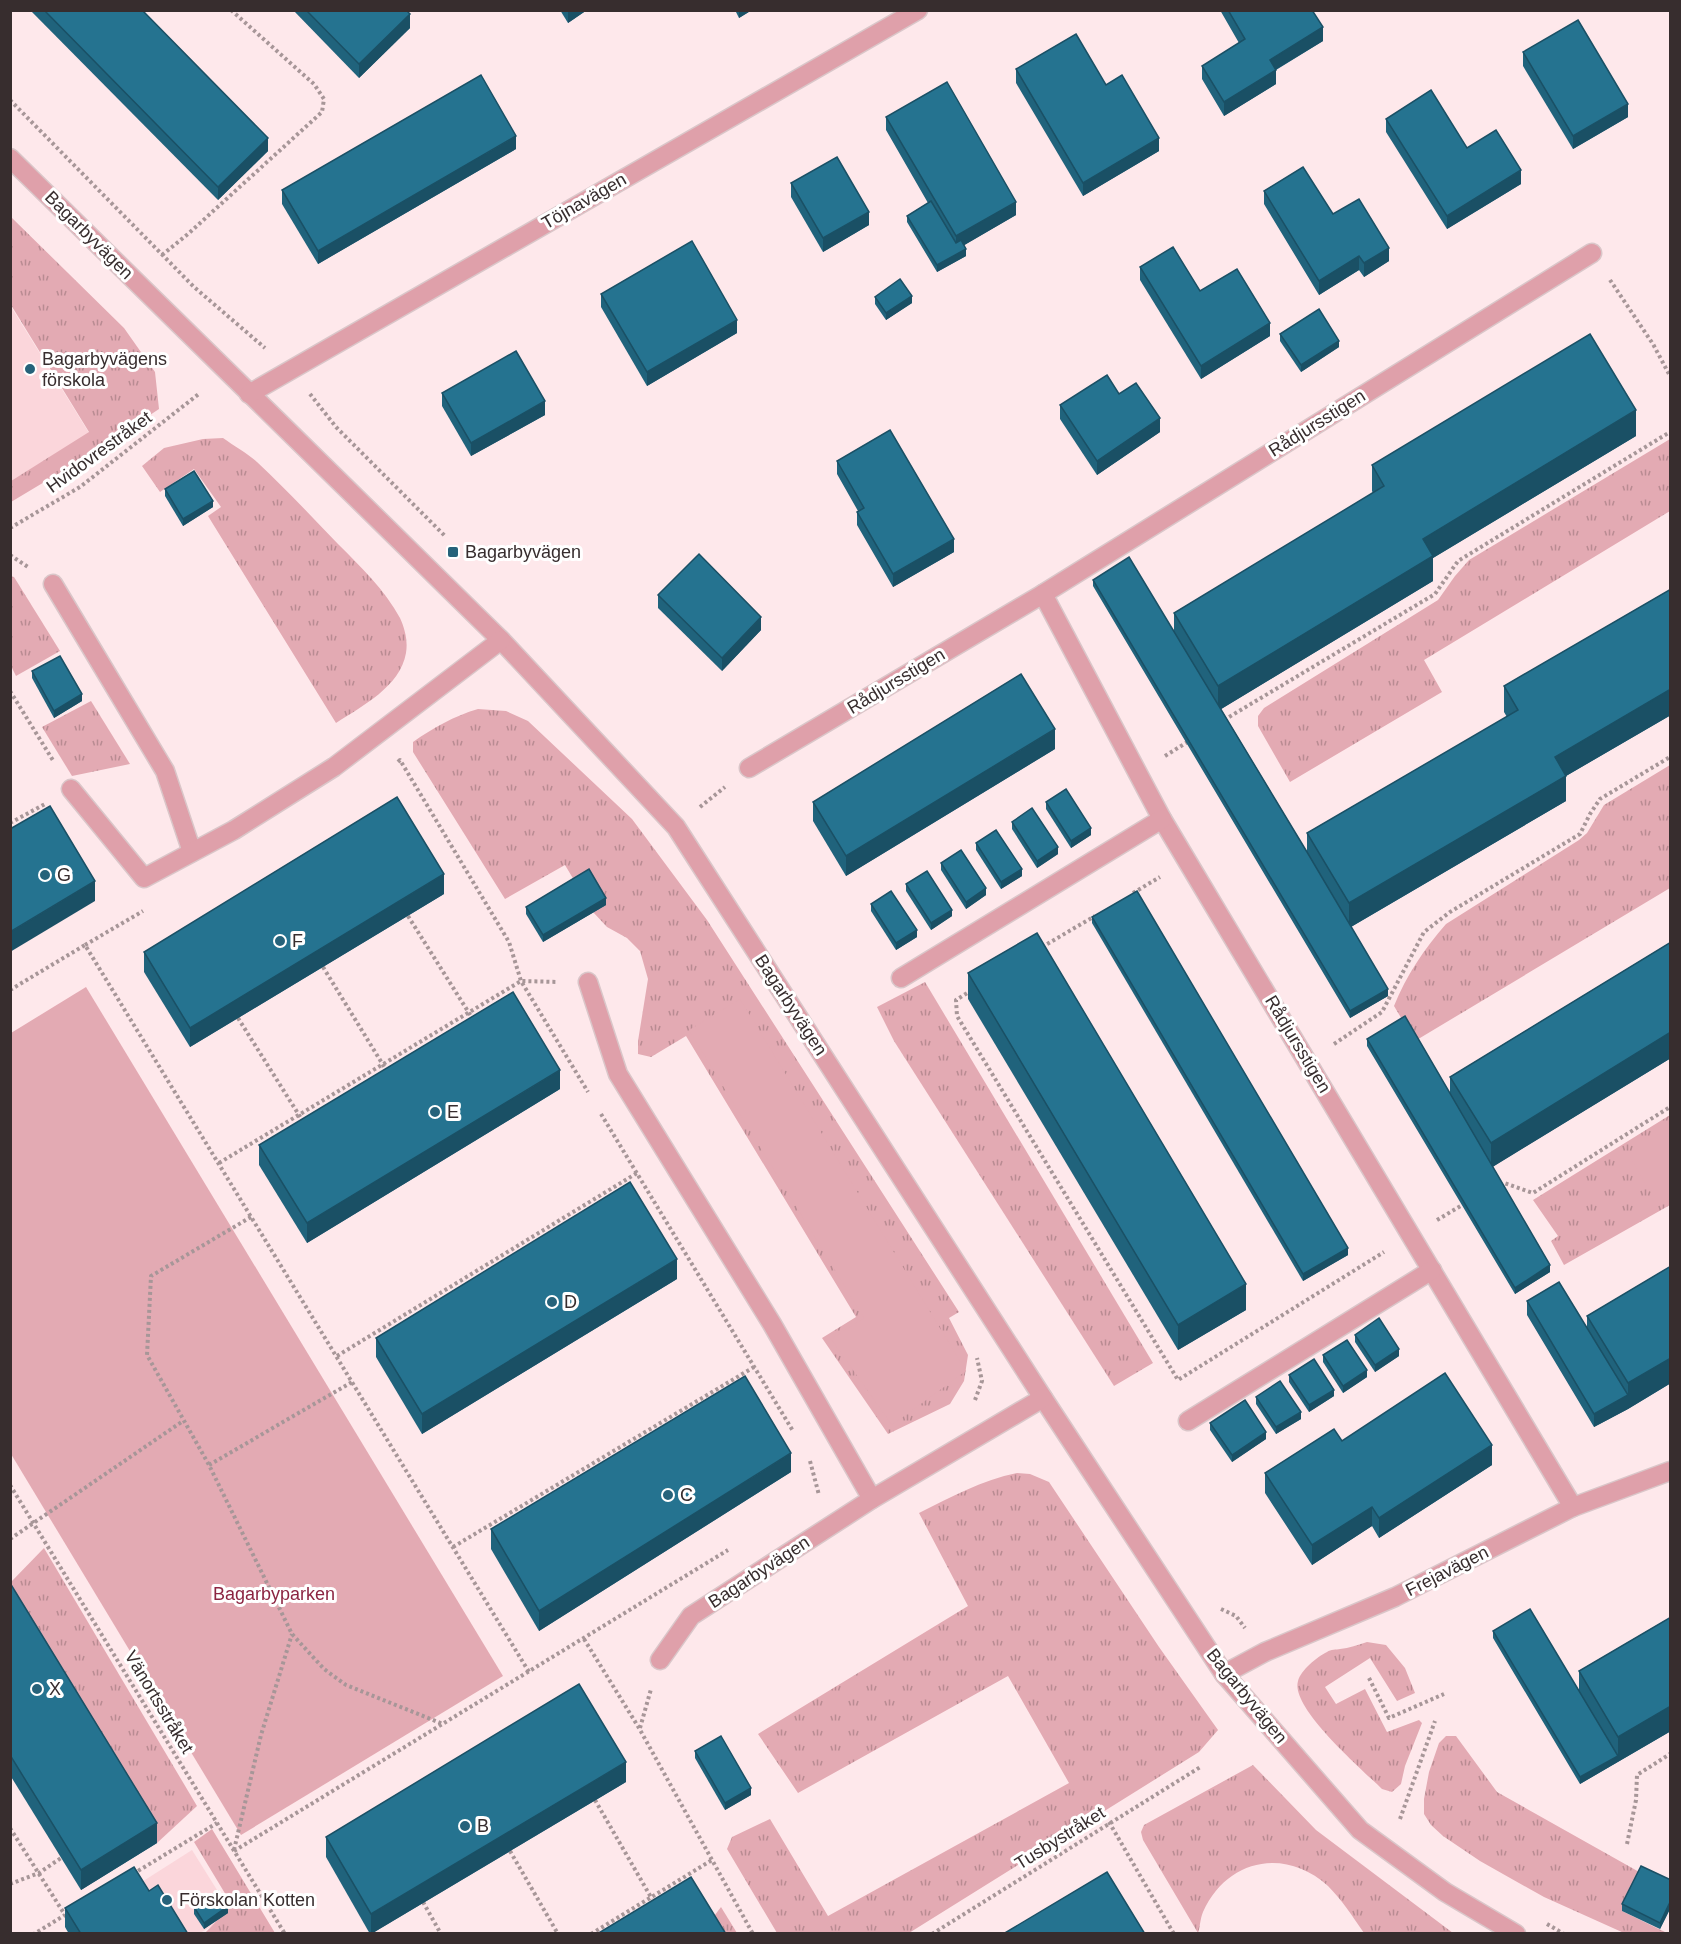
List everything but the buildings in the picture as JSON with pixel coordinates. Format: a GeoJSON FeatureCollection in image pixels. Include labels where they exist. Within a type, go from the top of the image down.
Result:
{"type":"FeatureCollection","features":[{"type":"Feature","properties":{"kind":"street","name":"Töjnavägen"},"geometry":{"type":"LineString","coordinates":[[249,394],[918,10]]}},
{"type":"Feature","properties":{"kind":"street","name":"Bagarbyvägen"},"geometry":{"type":"LineString","coordinates":[[10,158],[501,640],[676,826],[1043,1398],[1224,1674],[1360,1830],[1445,1893],[1516,1934]]}},
{"type":"Feature","properties":{"kind":"street","name":"Rådjursstigen"},"geometry":{"type":"LineString","coordinates":[[749,768],[1042,594],[1592,253]]}},
{"type":"Feature","properties":{"kind":"street"},"geometry":{"type":"LineString","coordinates":[[53,584],[165,771],[192,852]]}},
{"type":"Feature","properties":{"kind":"street","name":"Rådjursstigen"},"geometry":{"type":"LineString","coordinates":[[1042,594],[1162,819],[1573,1507]]}},
{"type":"Feature","properties":{"kind":"street"},"geometry":{"type":"LineString","coordinates":[[71,789],[144,878],[234,830],[334,767],[501,640]]}},
{"type":"Feature","properties":{"kind":"street"},"geometry":{"type":"LineString","coordinates":[[901,978],[1162,819]]}},
{"type":"Feature","properties":{"kind":"street"},"geometry":{"type":"LineString","coordinates":[[588,982],[618,1074],[772,1324],[872,1499]]}},
{"type":"Feature","properties":{"kind":"street"},"geometry":{"type":"LineString","coordinates":[[1188,1421],[1432,1269]]}},
{"type":"Feature","properties":{"kind":"street","name":"Bagarbyvägen"},"geometry":{"type":"LineString","coordinates":[[660,1660],[691,1616],[872,1499],[1043,1398]]}},
{"type":"Feature","properties":{"kind":"street","name":"Frejavägen"},"geometry":{"type":"LineString","coordinates":[[1224,1674],[1265,1652],[1395,1597],[1573,1507],[1671,1471]]}},
{"type":"Feature","properties":{"kind":"path"},"geometry":{"type":"LineString","coordinates":[[162,255],[322,112],[324,99],[314,84],[231,10]]}},
{"type":"Feature","properties":{"kind":"path"},"geometry":{"type":"LineString","coordinates":[[1592,253],[1653,344],[1671,376]]}},
{"type":"Feature","properties":{"kind":"path","name":"Hvidovrestråket"},"geometry":{"type":"LineString","coordinates":[[10,528],[80,487],[200,393]]}},
{"type":"Feature","properties":{"kind":"path"},"geometry":{"type":"LineString","coordinates":[[1222,721],[1435,594],[1458,561],[1671,432]]}},
{"type":"Feature","properties":{"kind":"path"},"geometry":{"type":"LineString","coordinates":[[10,691],[71,789],[10,824]]}},
{"type":"Feature","properties":{"kind":"path"},"geometry":{"type":"LineString","coordinates":[[1179,747],[1196,737]]}},
{"type":"Feature","properties":{"kind":"path"},"geometry":{"type":"LineString","coordinates":[[1308,1061],[1382,1011],[1424,932],[1450,912],[1580,834],[1600,799],[1671,758]]}},
{"type":"Feature","properties":{"kind":"path"},"geometry":{"type":"LineString","coordinates":[[390,766],[400,760],[509,942],[521,981],[588,1092]]}},
{"type":"Feature","properties":{"kind":"path"},"geometry":{"type":"LineString","coordinates":[[676,826],[749,768]]}},
{"type":"Feature","properties":{"kind":"path"},"geometry":{"type":"LineString","coordinates":[[1128,896],[1188,860]]}},
{"type":"Feature","properties":{"kind":"path"},"geometry":{"type":"LineString","coordinates":[[10,990],[148,908]]}},
{"type":"Feature","properties":{"kind":"path"},"geometry":{"type":"LineString","coordinates":[[1038,950],[1098,914]]}},
{"type":"Feature","properties":{"kind":"path"},"geometry":{"type":"LineString","coordinates":[[408,916],[474,1022]]}},
{"type":"Feature","properties":{"kind":"path"},"geometry":{"type":"LineString","coordinates":[[85,945],[529,1672]]}},
{"type":"Feature","properties":{"kind":"path"},"geometry":{"type":"LineString","coordinates":[[323,967],[388,1074]]}},
{"type":"Feature","properties":{"kind":"path"},"geometry":{"type":"LineString","coordinates":[[219,1163],[521,981],[588,982]]}},
{"type":"Feature","properties":{"kind":"path"},"geometry":{"type":"LineString","coordinates":[[974,989],[956,1000],[957,1016],[1179,1380],[1411,1235]]}},
{"type":"Feature","properties":{"kind":"path"},"geometry":{"type":"LineString","coordinates":[[238,1018],[305,1125]]}},
{"type":"Feature","properties":{"kind":"path"},"geometry":{"type":"LineString","coordinates":[[1493,1189],[1504,1183],[1533,1193],[1671,1107]]}},
{"type":"Feature","properties":{"kind":"path"},"geometry":{"type":"LineString","coordinates":[[600,1113],[794,1434]]}},
{"type":"Feature","properties":{"kind":"path"},"geometry":{"type":"LineString","coordinates":[[336,1356],[637,1173]]}},
{"type":"Feature","properties":{"kind":"path"},"geometry":{"type":"LineString","coordinates":[[1452,1211],[1473,1200]]}},
{"type":"Feature","properties":{"kind":"path"},"geometry":{"type":"LineString","coordinates":[[583,1207],[589,1215]]}},
{"type":"Feature","properties":{"kind":"path"},"geometry":{"type":"LineString","coordinates":[[251,1216],[151,1276],[147,1355],[209,1465],[292,1634],[324,1669],[346,1685],[443,1724]]}},
{"type":"Feature","properties":{"kind":"path"},"geometry":{"type":"LineString","coordinates":[[501,1256],[506,1265]]}},
{"type":"Feature","properties":{"kind":"path"},"geometry":{"type":"LineString","coordinates":[[416,1308],[422,1317]]}},
{"type":"Feature","properties":{"kind":"path"},"geometry":{"type":"LineString","coordinates":[[453,1547],[754,1367]]}},
{"type":"Feature","properties":{"kind":"path"},"geometry":{"type":"LineString","coordinates":[[209,1465],[352,1382]]}},
{"type":"Feature","properties":{"kind":"path"},"geometry":{"type":"LineString","coordinates":[[703,1397],[708,1407]]}},
{"type":"Feature","properties":{"kind":"path"},"geometry":{"type":"LineString","coordinates":[[10,1539],[184,1421]]}},
{"type":"Feature","properties":{"kind":"path"},"geometry":{"type":"LineString","coordinates":[[619,1448],[624,1457]]}},
{"type":"Feature","properties":{"kind":"path"},"geometry":{"type":"LineString","coordinates":[[806,1453],[812,1462],[819,1495]]}},
{"type":"Feature","properties":{"kind":"path","name":"Vänortsstråket"},"geometry":{"type":"LineString","coordinates":[[10,1485],[285,1934]]}},
{"type":"Feature","properties":{"kind":"path"},"geometry":{"type":"LineString","coordinates":[[531,1500],[537,1509]]}},
{"type":"Feature","properties":{"kind":"path"},"geometry":{"type":"LineString","coordinates":[[234,1851],[261,1735],[292,1634]]}},
{"type":"Feature","properties":{"kind":"path"},"geometry":{"type":"LineString","coordinates":[[234,1851],[584,1639],[639,1728],[753,1934]]}},
{"type":"Feature","properties":{"kind":"path"},"geometry":{"type":"LineString","coordinates":[[639,1728],[660,1660]]}},
{"type":"Feature","properties":{"kind":"path"},"geometry":{"type":"LineString","coordinates":[[1369,1678],[1389,1718],[1444,1694]]}},
{"type":"Feature","properties":{"kind":"path"},"geometry":{"type":"LineString","coordinates":[[1398,1826],[1435,1721]]}},
{"type":"Feature","properties":{"kind":"path"},"geometry":{"type":"LineString","coordinates":[[1627,1844],[1636,1800],[1637,1775],[1671,1754]]}},
{"type":"Feature","properties":{"kind":"path","name":"Tusbystråket"},"geometry":{"type":"LineString","coordinates":[[932,1934],[1109,1822],[1203,1766]]}},
{"type":"Feature","properties":{"kind":"path"},"geometry":{"type":"LineString","coordinates":[[595,1800],[657,1906]]}},
{"type":"Feature","properties":{"kind":"path"},"geometry":{"type":"LineString","coordinates":[[1109,1822],[1174,1934]]}},
{"type":"Feature","properties":{"kind":"path"},"geometry":{"type":"LineString","coordinates":[[126,1878],[217,1823]]}},
{"type":"Feature","properties":{"kind":"path"},"geometry":{"type":"LineString","coordinates":[[10,1828],[66,1915],[43,1931],[34,1934]]}},
{"type":"Feature","properties":{"kind":"path"},"geometry":{"type":"LineString","coordinates":[[510,1851],[558,1934]]}},
{"type":"Feature","properties":{"kind":"path"},"geometry":{"type":"LineString","coordinates":[[10,1884],[39,1873],[61,1858]]}},
{"type":"Feature","properties":{"kind":"path"},"geometry":{"type":"LineString","coordinates":[[591,1934],[712,1860]]}},
{"type":"Feature","properties":{"kind":"path"},"geometry":{"type":"LineString","coordinates":[[423,1902],[441,1934]]}},
{"type":"Feature","properties":{"kind":"path"},"geometry":{"type":"LineString","coordinates":[[1543,1922],[1564,1934]]}},
{"type":"Feature","properties":{"kind":"shaded area","name":"Bagarbyvägens förskola"},"geometry":{"type":"Polygon","coordinates":[[[10,305],[89,433],[11,481],[10,481],[10,305]]]}},
{"type":"Feature","properties":{"kind":"shaded area","name":"Förskolan Kotten"},"geometry":{"type":"Polygon","coordinates":[[[192,1850],[232,1914],[200,1933],[73,1933],[134,1887],[192,1850]]]}},
{"type":"Feature","properties":{"kind":"green space"},"geometry":{"type":"Polygon","coordinates":[[[11,217],[124,328],[155,372],[159,409],[96,451],[11,502],[11,481],[89,432],[11,305],[11,217]]]}},
{"type":"Feature","properties":{"kind":"green space"},"geometry":{"type":"Polygon","coordinates":[[[223,438],[257,462],[288,492],[372,579],[402,622],[407,649],[396,676],[388,686],[368,702],[336,723],[208,516],[221,507],[194,469],[160,492],[142,466],[164,448],[203,439],[223,438]]]}},
{"type":"Feature","properties":{"kind":"green space"},"geometry":{"type":"Polygon","coordinates":[[[1670,439],[1670,511],[1424,660],[1442,692],[1290,782],[1258,726],[1258,716],[1264,708],[1438,600],[1469,560],[1670,439]]]}},
{"type":"Feature","properties":{"kind":"green space"},"geometry":{"type":"Polygon","coordinates":[[[10,576],[14,577],[60,651],[16,676],[11,666],[10,576]]]}},
{"type":"Feature","properties":{"kind":"green space"},"geometry":{"type":"Polygon","coordinates":[[[91,701],[130,764],[72,776],[42,727],[91,701]]]}},
{"type":"Feature","properties":{"kind":"green space"},"geometry":{"type":"Polygon","coordinates":[[[478,709],[506,711],[528,721],[632,819],[707,920],[959,1312],[949,1318],[968,1355],[964,1381],[950,1404],[888,1434],[822,1338],[856,1317],[686,1036],[651,1057],[638,1054],[648,979],[640,951],[627,938],[607,927],[593,912],[565,865],[505,899],[413,752],[413,742],[436,727],[478,709]]]}},
{"type":"Feature","properties":{"kind":"green space"},"geometry":{"type":"Polygon","coordinates":[[[1670,765],[1670,888],[1415,1041],[1394,1006],[1416,963],[1446,924],[1579,840],[1587,833],[1604,805],[1670,765]]]}},
{"type":"Feature","properties":{"kind":"green space"},"geometry":{"type":"Polygon","coordinates":[[[925,982],[1153,1363],[1114,1386],[894,1041],[877,1007],[925,982]]]}},
{"type":"Feature","properties":{"kind":"green space","name":"Bagarbyparken"},"geometry":{"type":"Polygon","coordinates":[[[86,987],[503,1676],[241,1835],[11,1454],[11,1033],[86,987]]]}},
{"type":"Feature","properties":{"kind":"green space"},"geometry":{"type":"Polygon","coordinates":[[[740,999],[966,1371],[892,1425],[831,1339],[864,1318],[689,1030],[740,999]]]}},
{"type":"Feature","properties":{"kind":"green space"},"geometry":{"type":"Polygon","coordinates":[[[1670,1115],[1670,1205],[1564,1265],[1551,1241],[1558,1236],[1533,1200],[1670,1115]]]}},
{"type":"Feature","properties":{"kind":"green space"},"geometry":{"type":"Polygon","coordinates":[[[1670,1133],[1670,1180],[1650,1192],[1630,1157],[1670,1133]]]}},
{"type":"Feature","properties":{"kind":"green space"},"geometry":{"type":"Polygon","coordinates":[[[1017,1473],[1030,1474],[1049,1482],[1159,1647],[1218,1730],[1199,1752],[909,1933],[777,1933],[727,1849],[732,1837],[770,1819],[828,1916],[1069,1783],[1008,1676],[798,1793],[758,1734],[968,1606],[919,1513],[979,1485],[1017,1473]]]}},
{"type":"Feature","properties":{"kind":"green space"},"geometry":{"type":"Polygon","coordinates":[[[44,1548],[197,1806],[157,1843],[11,1603],[11,1582],[44,1548]]]}},
{"type":"Feature","properties":{"kind":"green space"},"geometry":{"type":"Polygon","coordinates":[[[1367,1642],[1386,1645],[1405,1668],[1415,1693],[1397,1701],[1370,1658],[1325,1687],[1336,1704],[1365,1689],[1387,1732],[1419,1720],[1422,1723],[1405,1766],[1401,1784],[1392,1792],[1382,1789],[1345,1754],[1316,1722],[1305,1707],[1299,1693],[1300,1677],[1306,1668],[1319,1657],[1330,1650],[1367,1642]]]}},
{"type":"Feature","properties":{"kind":"green space"},"geometry":{"type":"Polygon","coordinates":[[[1446,1736],[1456,1736],[1497,1792],[1641,1873],[1622,1911],[1667,1933],[1624,1933],[1544,1897],[1480,1861],[1443,1836],[1431,1825],[1424,1814],[1424,1799],[1429,1772],[1439,1743],[1446,1736]]]}},
{"type":"Feature","properties":{"kind":"green space"},"geometry":{"type":"Polygon","coordinates":[[[1253,1765],[1316,1830],[1453,1933],[1364,1933],[1328,1886],[1294,1866],[1276,1863],[1258,1864],[1242,1870],[1227,1880],[1213,1894],[1203,1912],[1198,1933],[1143,1840],[1141,1832],[1144,1825],[1253,1765]]]}},
{"type":"Feature","properties":{"kind":"green space"},"geometry":{"type":"Polygon","coordinates":[[[212,1829],[275,1933],[205,1933],[232,1905],[194,1842],[212,1829]]]}},
{"type":"Feature","properties":{"kind":"green space"},"geometry":{"type":"Polygon","coordinates":[[[721,1907],[737,1933],[714,1933],[708,1924],[721,1907]]]}},
{"type":"Feature","properties":{"kind":"place","name":"Bagarbyvägens förskola"},"geometry":{"type":"Point","coordinates":[30,369]}},
{"type":"Feature","properties":{"kind":"place","name":"Bagarbyvägen"},"geometry":{"type":"Point","coordinates":[453,552]}},
{"type":"Feature","properties":{"kind":"place","name":"G"},"geometry":{"type":"Point","coordinates":[45,875]}},
{"type":"Feature","properties":{"kind":"place","name":"F"},"geometry":{"type":"Point","coordinates":[280,941]}},
{"type":"Feature","properties":{"kind":"place","name":"E"},"geometry":{"type":"Point","coordinates":[435,1112]}},
{"type":"Feature","properties":{"kind":"place","name":"D"},"geometry":{"type":"Point","coordinates":[552,1302]}},
{"type":"Feature","properties":{"kind":"place","name":"C"},"geometry":{"type":"Point","coordinates":[668,1495]}},
{"type":"Feature","properties":{"kind":"place","name":"X"},"geometry":{"type":"Point","coordinates":[37,1689]}},
{"type":"Feature","properties":{"kind":"place","name":"B"},"geometry":{"type":"Point","coordinates":[465,1826]}},
{"type":"Feature","properties":{"kind":"place","name":"Förskolan Kotten"},"geometry":{"type":"Point","coordinates":[167,1900]}}]}
